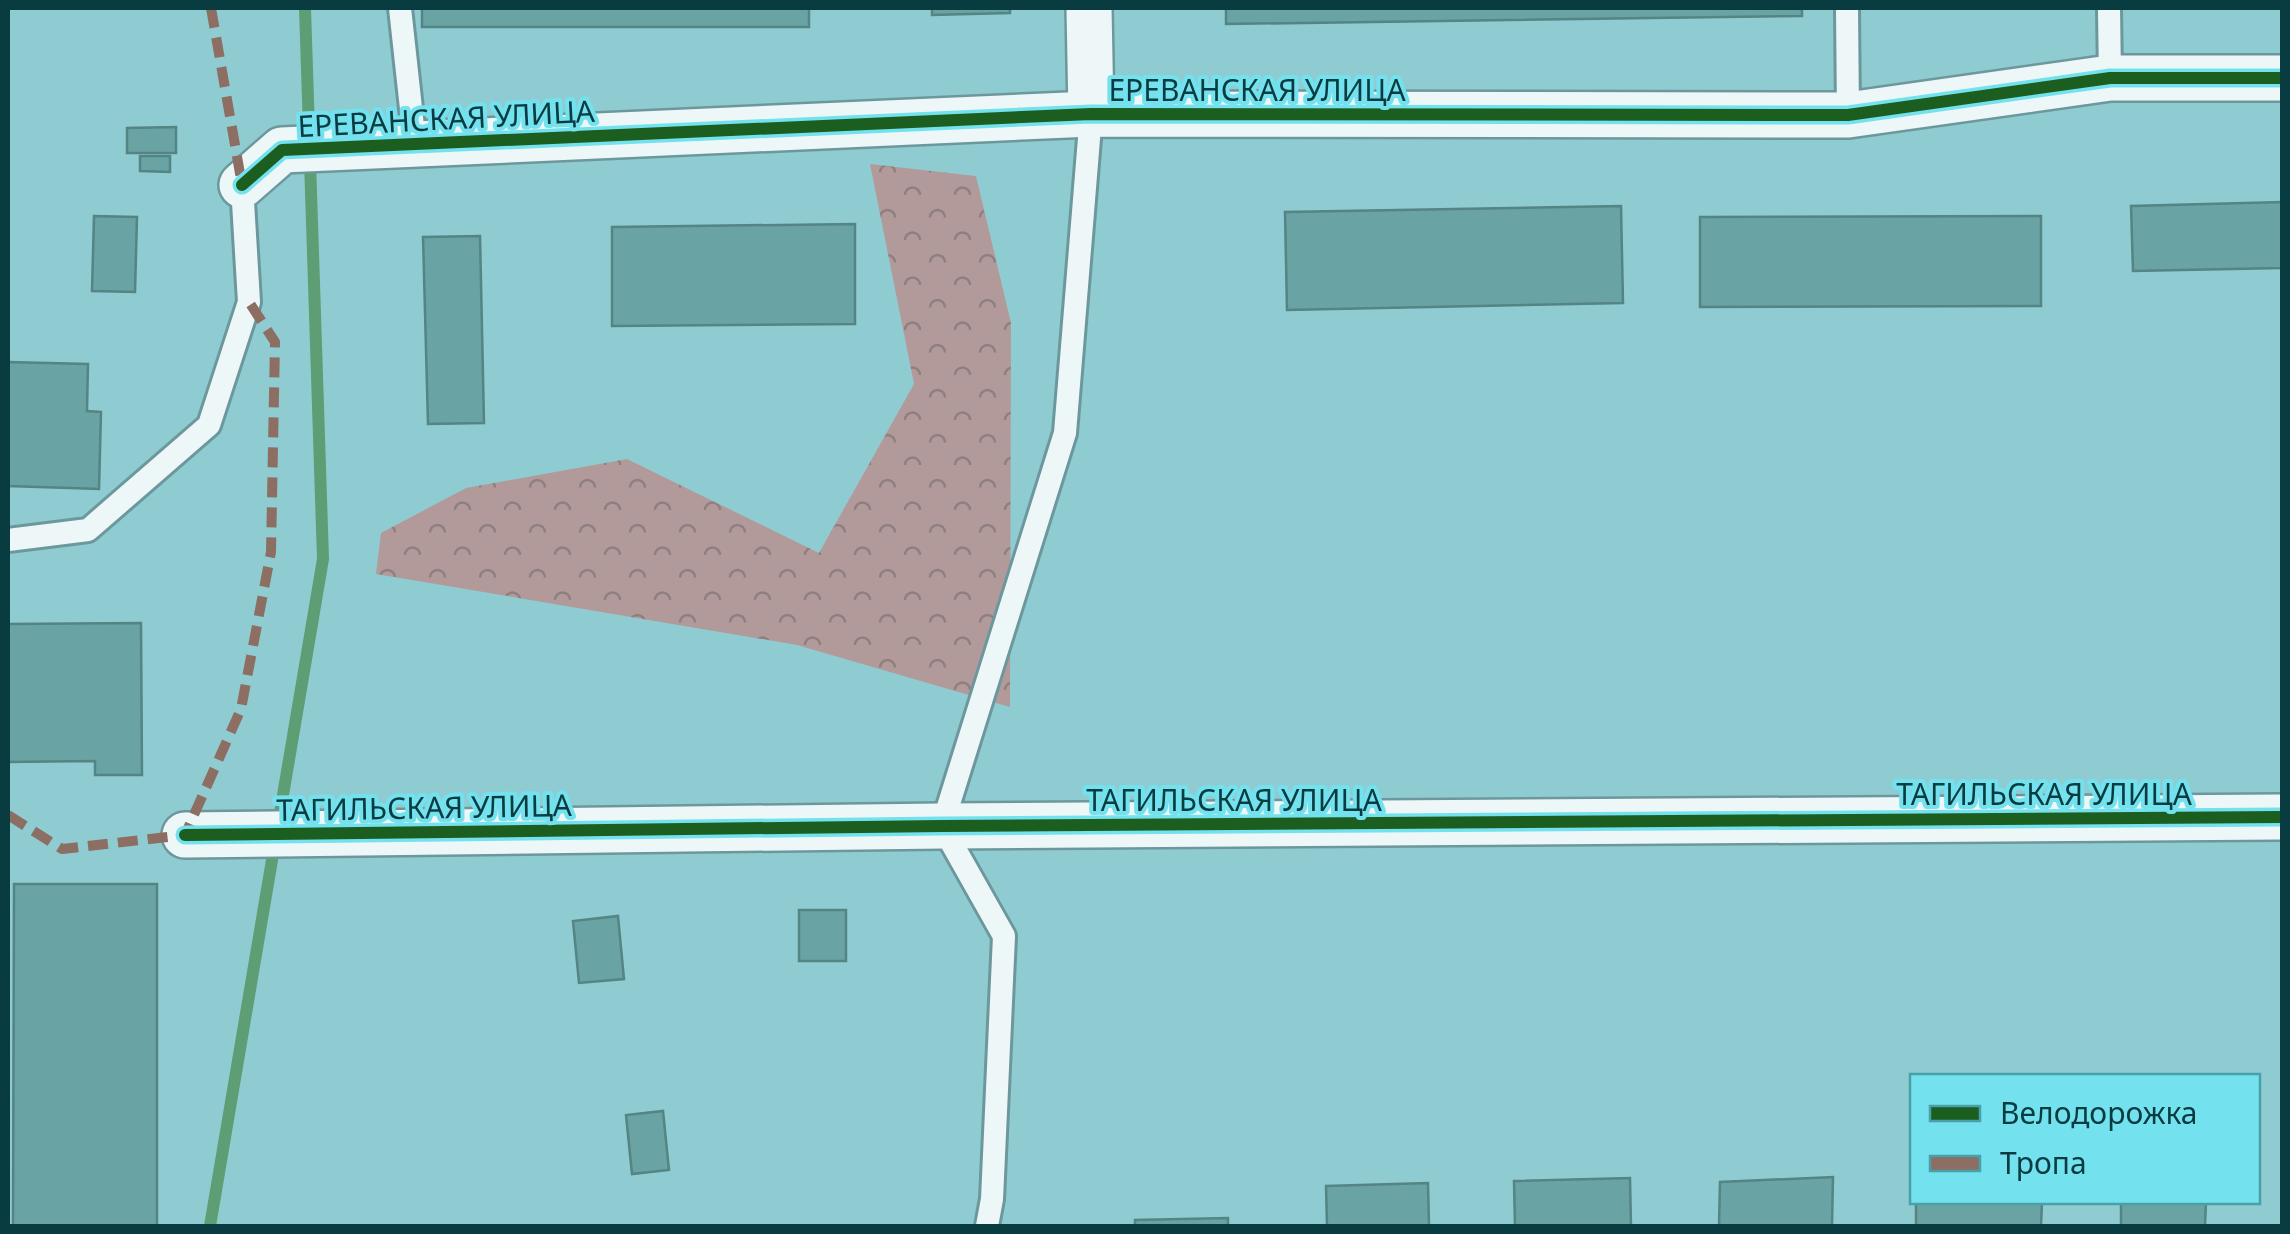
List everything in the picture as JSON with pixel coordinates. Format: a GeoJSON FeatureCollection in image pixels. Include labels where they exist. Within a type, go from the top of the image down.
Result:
{"type":"FeatureCollection","features":[{"type":"Feature","properties":{"kind":"street"},"geometry":{"type":"LineString","coordinates":[[1089,8],[1091,114]]}},
{"type":"Feature","properties":{"kind":"street","name":"ЕРЕВАНСКАЯ УЛИЦА"},"geometry":{"type":"LineString","coordinates":[[242,186],[282,150],[1091,114],[1848,114],[2110,78],[2282,78]]}},
{"type":"Feature","properties":{"kind":"street","name":"ТАГИЛЬСКАЯ УЛИЦА"},"geometry":{"type":"LineString","coordinates":[[185,834],[2282,817]]}},
{"type":"Feature","properties":{"kind":"lane"},"geometry":{"type":"LineString","coordinates":[[400,8],[415,144]]}},
{"type":"Feature","properties":{"kind":"lane"},"geometry":{"type":"LineString","coordinates":[[1847,8],[1848,114]]}},
{"type":"Feature","properties":{"kind":"lane"},"geometry":{"type":"LineString","coordinates":[[2108,8],[2110,78]]}},
{"type":"Feature","properties":{"kind":"lane"},"geometry":{"type":"LineString","coordinates":[[987,1226],[992,1200],[1004,936],[942,826],[1066,433],[1091,114]]}},
{"type":"Feature","properties":{"kind":"lane"},"geometry":{"type":"LineString","coordinates":[[8,540],[88,530],[208,426],[249,302],[242,186]]}},
{"type":"Feature","properties":{"kind":"green space"},"geometry":{"type":"Polygon","coordinates":[[[870,164],[976,176],[1011,323],[1010,707],[797,645],[376,574],[381,533],[466,488],[627,459],[819,553],[914,384],[870,164]]]}},
{"type":"Feature","properties":{"kind":"building"},"geometry":{"type":"Polygon","coordinates":[[[422,8],[809,8],[809,27],[422,27],[422,8]]]}},
{"type":"Feature","properties":{"kind":"building"},"geometry":{"type":"Polygon","coordinates":[[[932,8],[1010,8],[1010,13],[932,15],[932,8]]]}},
{"type":"Feature","properties":{"kind":"building"},"geometry":{"type":"Polygon","coordinates":[[[1226,8],[1802,8],[1802,16],[1226,24],[1226,8]]]}},
{"type":"Feature","properties":{"kind":"building"},"geometry":{"type":"Polygon","coordinates":[[[176,127],[176,153],[127,153],[127,128],[176,127]]]}},
{"type":"Feature","properties":{"kind":"building"},"geometry":{"type":"Polygon","coordinates":[[[140,156],[170,156],[170,172],[140,171],[140,156]]]}},
{"type":"Feature","properties":{"kind":"building"},"geometry":{"type":"Polygon","coordinates":[[[2282,202],[2282,268],[2133,271],[2131,206],[2282,202]]]}},
{"type":"Feature","properties":{"kind":"building"},"geometry":{"type":"Polygon","coordinates":[[[1621,206],[1623,303],[1287,310],[1285,212],[1621,206]]]}},
{"type":"Feature","properties":{"kind":"building"},"geometry":{"type":"Polygon","coordinates":[[[94,216],[137,217],[135,292],[92,291],[94,216]]]}},
{"type":"Feature","properties":{"kind":"building"},"geometry":{"type":"Polygon","coordinates":[[[2041,216],[2041,306],[1700,307],[1700,217],[2041,216]]]}},
{"type":"Feature","properties":{"kind":"building"},"geometry":{"type":"Polygon","coordinates":[[[855,224],[855,324],[612,326],[612,227],[855,224]]]}},
{"type":"Feature","properties":{"kind":"building"},"geometry":{"type":"Polygon","coordinates":[[[480,236],[484,423],[428,424],[423,237],[480,236]]]}},
{"type":"Feature","properties":{"kind":"building"},"geometry":{"type":"Polygon","coordinates":[[[8,362],[88,364],[87,411],[101,412],[99,489],[8,486],[8,362]]]}},
{"type":"Feature","properties":{"kind":"building"},"geometry":{"type":"Polygon","coordinates":[[[141,623],[142,775],[95,775],[95,761],[8,762],[8,624],[141,623]]]}},
{"type":"Feature","properties":{"kind":"building"},"geometry":{"type":"Polygon","coordinates":[[[14,884],[157,884],[157,1226],[13,1226],[14,884]]]}},
{"type":"Feature","properties":{"kind":"building"},"geometry":{"type":"Polygon","coordinates":[[[799,910],[846,910],[846,961],[799,961],[799,910]]]}},
{"type":"Feature","properties":{"kind":"building"},"geometry":{"type":"Polygon","coordinates":[[[618,916],[624,979],[579,983],[573,921],[618,916]]]}},
{"type":"Feature","properties":{"kind":"building"},"geometry":{"type":"Polygon","coordinates":[[[663,1111],[669,1170],[632,1174],[626,1115],[663,1111]]]}},
{"type":"Feature","properties":{"kind":"building"},"geometry":{"type":"Polygon","coordinates":[[[1833,1177],[1832,1226],[1719,1226],[1720,1182],[1833,1177]]]}},
{"type":"Feature","properties":{"kind":"building"},"geometry":{"type":"Polygon","coordinates":[[[1630,1178],[1631,1226],[1515,1226],[1514,1181],[1630,1178]]]}},
{"type":"Feature","properties":{"kind":"building"},"geometry":{"type":"Polygon","coordinates":[[[1428,1183],[1429,1226],[1327,1226],[1326,1186],[1428,1183]]]}},
{"type":"Feature","properties":{"kind":"building"},"geometry":{"type":"Polygon","coordinates":[[[1916,1204],[2042,1204],[2041,1226],[1916,1226],[1916,1204]]]}},
{"type":"Feature","properties":{"kind":"building"},"geometry":{"type":"Polygon","coordinates":[[[2121,1204],[2206,1204],[2205,1226],[2121,1226],[2121,1204]]]}},
{"type":"Feature","properties":{"kind":"building"},"geometry":{"type":"Polygon","coordinates":[[[1228,1218],[1228,1226],[1135,1226],[1135,1220],[1228,1218]]]}},
{"type":"Feature","properties":{"kind":"waterway"},"geometry":{"type":"LineString","coordinates":[[210,1226],[323,559],[305,8]]}},
{"type":"Feature","properties":{"kind":"marked path"},"geometry":{"type":"LineString","coordinates":[[211,8],[242,185]]}},
{"type":"Feature","properties":{"kind":"marked path"},"geometry":{"type":"LineString","coordinates":[[8,815],[62,849],[185,835],[241,709],[271,552],[275,342],[249,302]]}},
{"type":"Feature","properties":{"kind":"cycle path"},"geometry":{"type":"LineString","coordinates":[[242,185],[282,150],[1091,114],[1848,115],[2110,78],[2282,78]]}},
{"type":"Feature","properties":{"kind":"cycle path"},"geometry":{"type":"LineString","coordinates":[[185,835],[2282,817]]}}]}
